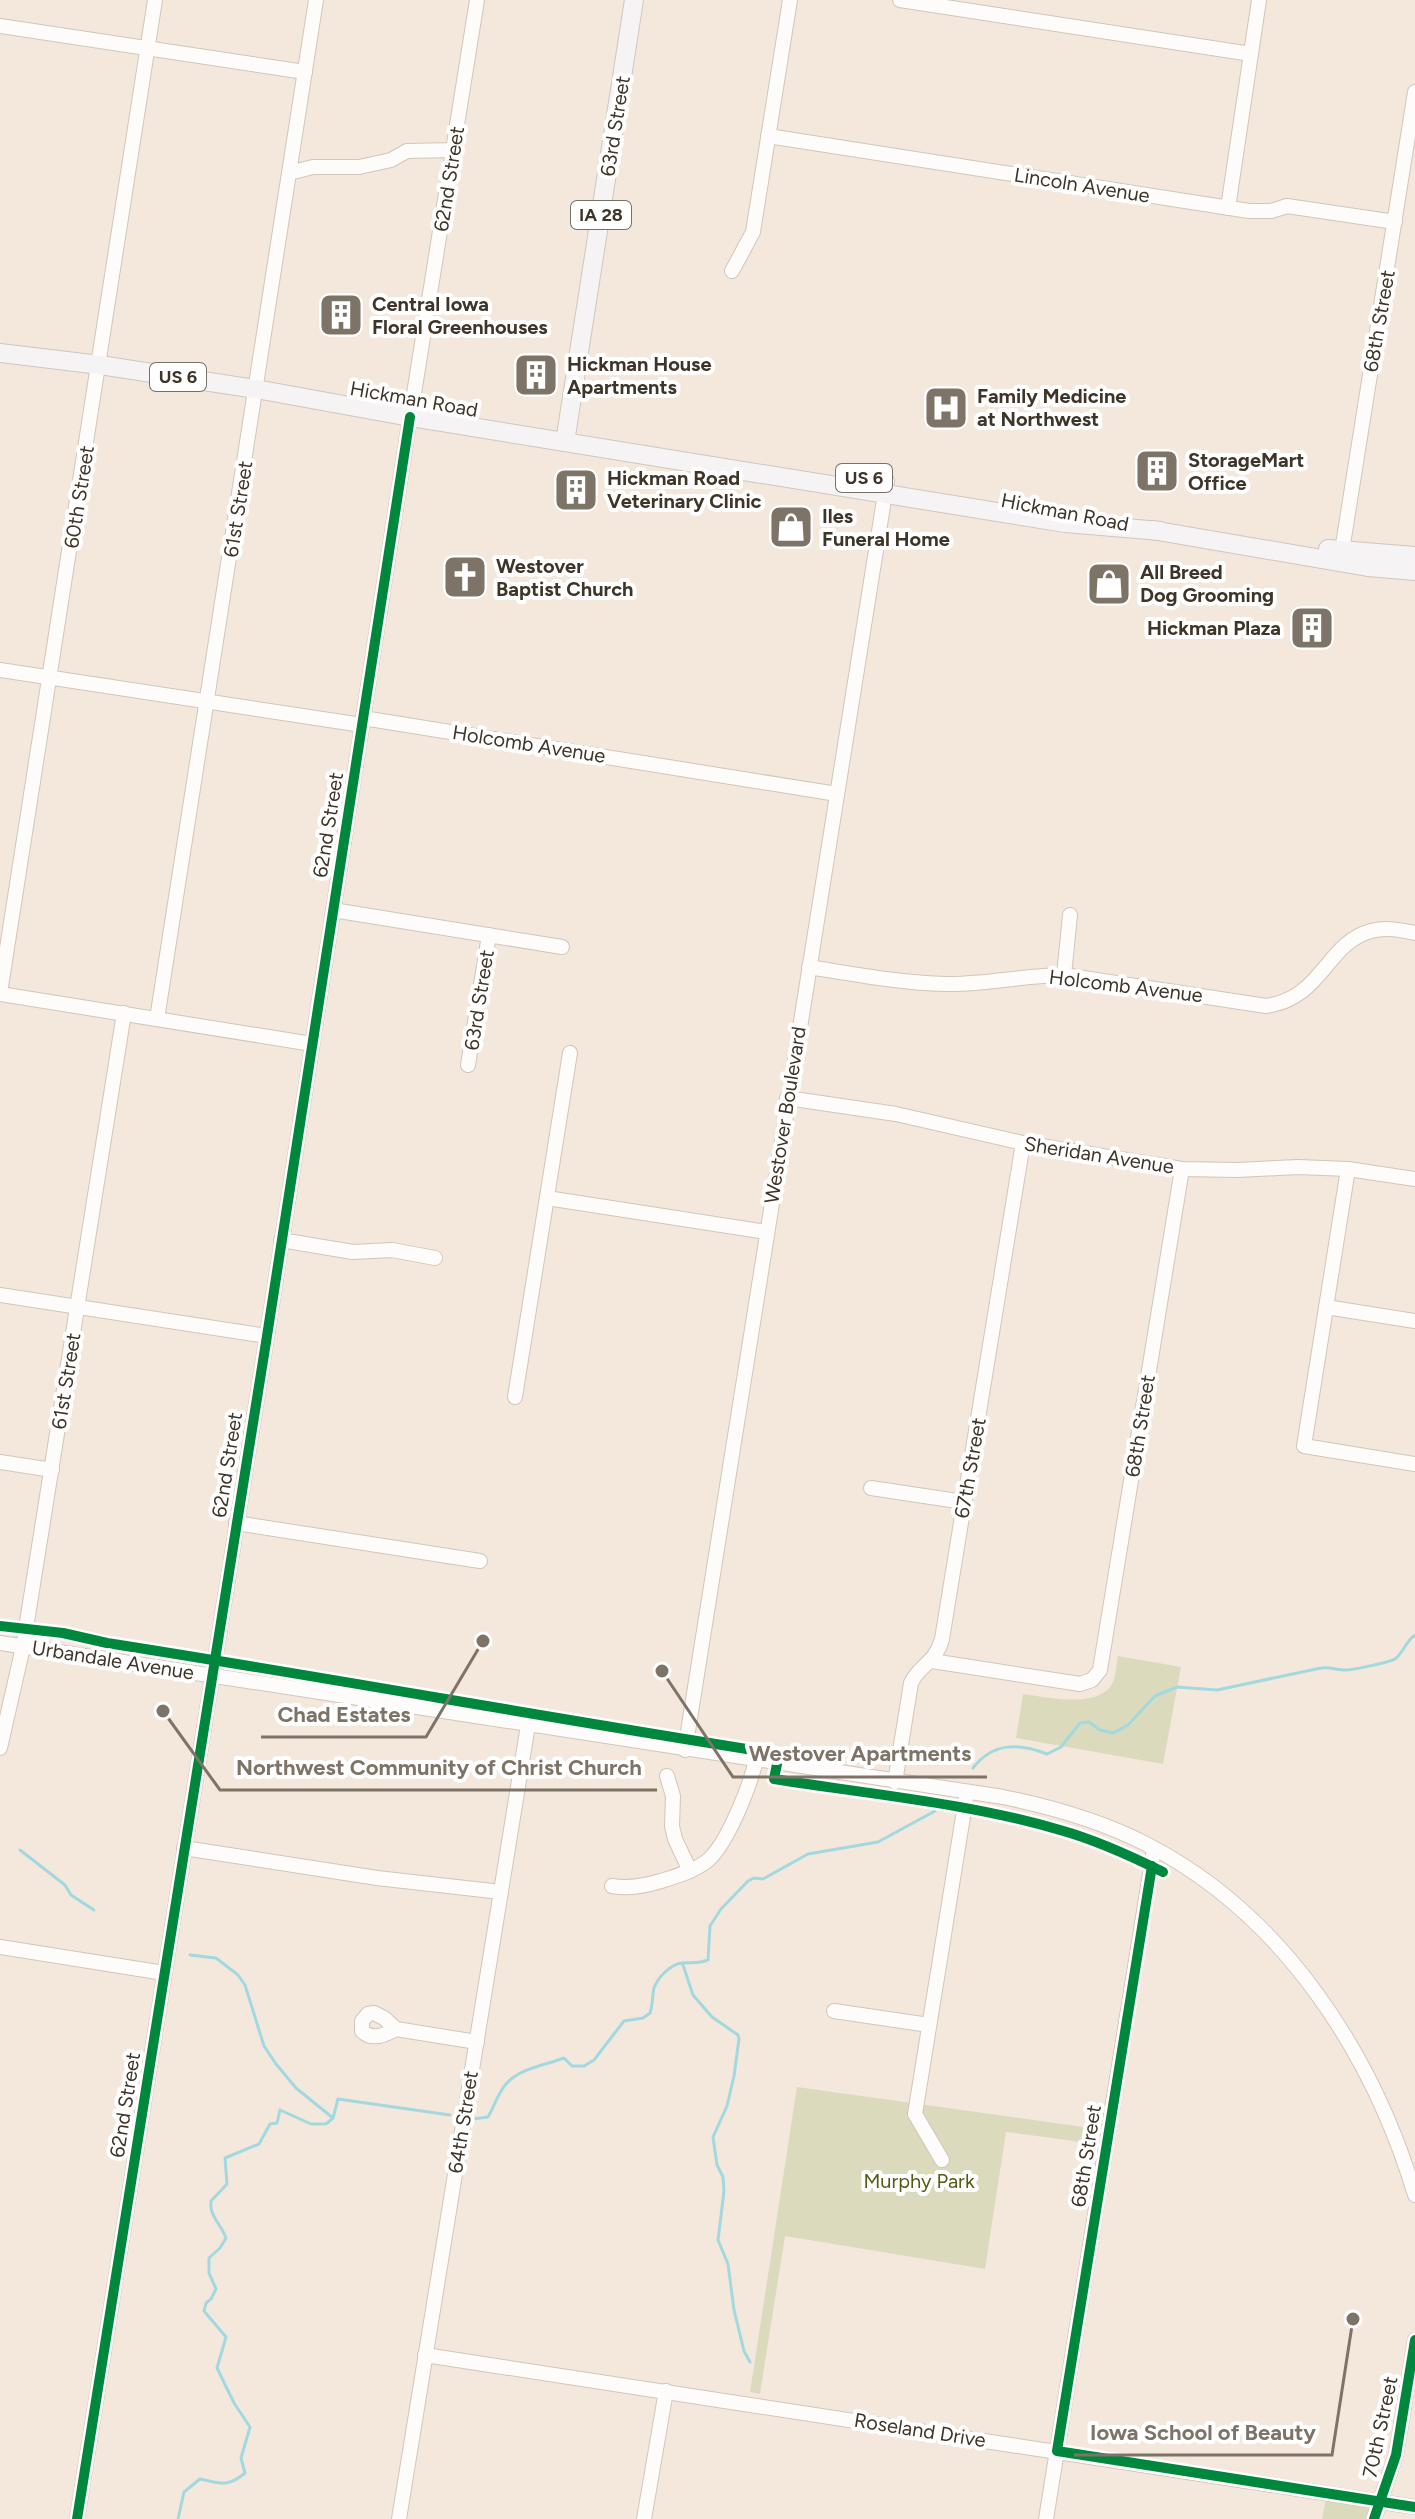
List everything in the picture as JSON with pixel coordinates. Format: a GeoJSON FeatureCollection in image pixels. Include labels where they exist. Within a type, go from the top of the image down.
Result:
{"type":"FeatureCollection","features":[{"type":"Feature","properties":{"kind":"main road","name":"63rd Street"},"geometry":{"type":"LineString","coordinates":[[566,436],[634,0]]}},
{"type":"Feature","properties":{"kind":"main road","name":"Hickman Road"},"geometry":{"type":"LineString","coordinates":[[0,344],[100,365]]}},
{"type":"Feature","properties":{"kind":"main road","name":"Hickman Road"},"geometry":{"type":"LineString","coordinates":[[0,353],[411,411],[886,487],[1060,509],[1161,531],[1341,556],[1415,571]]}},
{"type":"Feature","properties":{"kind":"main road","name":"Hickman Road"},"geometry":{"type":"LineString","coordinates":[[1341,556],[1415,556]]}},
{"type":"Feature","properties":{"kind":"street","name":"60th Street"},"geometry":{"type":"LineString","coordinates":[[0,994],[155,0]]}},
{"type":"Feature","properties":{"kind":"street","name":"61st Street"},"geometry":{"type":"LineString","coordinates":[[157,1019],[316,0]]}},
{"type":"Feature","properties":{"kind":"street","name":"62nd Street"},"geometry":{"type":"LineString","coordinates":[[77,2519],[477,0]]}},
{"type":"Feature","properties":{"kind":"street"},"geometry":{"type":"LineString","coordinates":[[732,271],[753,232],[790,0]]}},
{"type":"Feature","properties":{"kind":"street"},"geometry":{"type":"LineString","coordinates":[[900,0],[1251,54]]}},
{"type":"Feature","properties":{"kind":"street"},"geometry":{"type":"LineString","coordinates":[[1228,208],[1259,0]]}},
{"type":"Feature","properties":{"kind":"street"},"geometry":{"type":"LineString","coordinates":[[0,26],[305,72]]}},
{"type":"Feature","properties":{"kind":"street","name":"68th Street"},"geometry":{"type":"LineString","coordinates":[[1341,556],[1415,92]]}},
{"type":"Feature","properties":{"kind":"street","name":"Lincoln Avenue"},"geometry":{"type":"LineString","coordinates":[[768,136],[1228,208],[1271,211],[1287,206],[1395,222]]}},
{"type":"Feature","properties":{"kind":"street"},"geometry":{"type":"LineString","coordinates":[[289,173],[313,167],[359,167],[391,160],[407,151],[454,150]]}},
{"type":"Feature","properties":{"kind":"street","name":"Westover Boulevard"},"geometry":{"type":"LineString","coordinates":[[685,1750],[886,487]]}},
{"type":"Feature","properties":{"kind":"street","name":"Holcomb Avenue"},"geometry":{"type":"LineString","coordinates":[[0,670],[207,702],[363,721],[837,794]]}},
{"type":"Feature","properties":{"kind":"street"},"geometry":{"type":"LineString","coordinates":[[333,910],[562,947]]}},
{"type":"Feature","properties":{"kind":"street"},"geometry":{"type":"LineString","coordinates":[[1064,975],[1070,915]]}},
{"type":"Feature","properties":{"kind":"street","name":"Holcomb Avenue"},"geometry":{"type":"LineString","coordinates":[[809,967],[946,984],[1064,975],[1266,1006],[1283,1004],[1297,997],[1345,945],[1360,935],[1384,929],[1415,933]]}},
{"type":"Feature","properties":{"kind":"street","name":"63rd Street"},"geometry":{"type":"LineString","coordinates":[[468,1065],[489,935]]}},
{"type":"Feature","properties":{"kind":"street"},"geometry":{"type":"LineString","coordinates":[[0,994],[312,1044]]}},
{"type":"Feature","properties":{"kind":"street","name":"61st Street"},"geometry":{"type":"LineString","coordinates":[[0,1748],[23,1647],[124,1013]]}},
{"type":"Feature","properties":{"kind":"street"},"geometry":{"type":"LineString","coordinates":[[515,1397],[570,1053]]}},
{"type":"Feature","properties":{"kind":"street","name":"Sheridan Avenue"},"geometry":{"type":"LineString","coordinates":[[787,1098],[896,1114],[1023,1143],[1182,1169],[1348,1169],[1415,1179]]}},
{"type":"Feature","properties":{"kind":"street","name":"67th Street"},"geometry":{"type":"LineString","coordinates":[[895,1782],[911,1683],[932,1661],[942,1639],[1023,1143]]}},
{"type":"Feature","properties":{"kind":"street","name":"68th Street"},"geometry":{"type":"LineString","coordinates":[[932,1661],[1080,1684],[1092,1680],[1100,1670],[1182,1169]]}},
{"type":"Feature","properties":{"kind":"street"},"geometry":{"type":"LineString","coordinates":[[1348,1169],[1304,1446],[1415,1464]]}},
{"type":"Feature","properties":{"kind":"street"},"geometry":{"type":"LineString","coordinates":[[547,1198],[766,1232]]}},
{"type":"Feature","properties":{"kind":"street"},"geometry":{"type":"LineString","coordinates":[[281,1240],[353,1252],[392,1250],[435,1258]]}},
{"type":"Feature","properties":{"kind":"street"},"geometry":{"type":"LineString","coordinates":[[0,1295],[267,1336]]}},
{"type":"Feature","properties":{"kind":"street"},"geometry":{"type":"LineString","coordinates":[[1326,1307],[1415,1321]]}},
{"type":"Feature","properties":{"kind":"street"},"geometry":{"type":"LineString","coordinates":[[0,1462],[52,1470]]}},
{"type":"Feature","properties":{"kind":"street"},"geometry":{"type":"LineString","coordinates":[[871,1488],[964,1502]]}},
{"type":"Feature","properties":{"kind":"street"},"geometry":{"type":"LineString","coordinates":[[236,1523],[480,1561]]}},
{"type":"Feature","properties":{"kind":"street","name":"Urbandale Avenue"},"geometry":{"type":"LineString","coordinates":[[0,1643],[1003,1797],[1127,1835],[1205,1880],[1241,1907],[1271,1937],[1315,1992],[1354,2051],[1386,2114],[1415,2195]]}},
{"type":"Feature","properties":{"kind":"street","name":"64th Street"},"geometry":{"type":"LineString","coordinates":[[399,2519],[528,1725]]}},
{"type":"Feature","properties":{"kind":"street"},"geometry":{"type":"LineString","coordinates":[[612,1886],[632,1888],[649,1885],[706,1862],[723,1842],[756,1760]]}},
{"type":"Feature","properties":{"kind":"street"},"geometry":{"type":"LineString","coordinates":[[667,1776],[673,1796],[675,1839],[690,1871]]}},
{"type":"Feature","properties":{"kind":"street"},"geometry":{"type":"LineString","coordinates":[[942,2160],[915,2114],[967,1792]]}},
{"type":"Feature","properties":{"kind":"street"},"geometry":{"type":"LineString","coordinates":[[184,1848],[377,1878],[501,1892]]}},
{"type":"Feature","properties":{"kind":"street","name":"68th Street"},"geometry":{"type":"LineString","coordinates":[[1046,2519],[1154,1849]]}},
{"type":"Feature","properties":{"kind":"street"},"geometry":{"type":"LineString","coordinates":[[0,1947],[164,1973]]}},
{"type":"Feature","properties":{"kind":"street"},"geometry":{"type":"LineString","coordinates":[[834,2011],[929,2025]]}},
{"type":"Feature","properties":{"kind":"street"},"geometry":{"type":"LineString","coordinates":[[396,2029],[477,2042]]}},
{"type":"Feature","properties":{"kind":"street","name":"70th Street"},"geometry":{"type":"LineString","coordinates":[[1374,2519],[1396,2455],[1415,2340]]}},
{"type":"Feature","properties":{"kind":"street","name":"Roseland Drive"},"geometry":{"type":"LineString","coordinates":[[425,2355],[1415,2507]]}},
{"type":"Feature","properties":{"kind":"street"},"geometry":{"type":"LineString","coordinates":[[644,2519],[666,2391]]}},
{"type":"Feature","properties":{"kind":"green space"},"geometry":{"type":"Polygon","coordinates":[[[1118,1656],[1181,1667],[1163,1764],[1016,1738],[1023,1694],[1069,1700],[1102,1693],[1114,1680],[1118,1656]]]}},
{"type":"Feature","properties":{"kind":"green space","name":"Murphy Park"},"geometry":{"type":"Polygon","coordinates":[[[797,2087],[1098,2129],[1096,2144],[1006,2132],[985,2269],[785,2236],[760,2394],[750,2392],[797,2087]]]}},
{"type":"Feature","properties":{"kind":"green space"},"geometry":{"type":"Polygon","coordinates":[[[1327,2493],[1380,2502],[1374,2519],[1322,2519],[1327,2493]]]}},
{"type":"Feature","properties":{"kind":"waterway"},"geometry":{"type":"LineString","coordinates":[[973,1768],[989,1753],[1007,1747],[1047,1754],[1061,1747],[1080,1723],[1089,1722],[1100,1730],[1113,1733],[1128,1725],[1155,1696],[1177,1687],[1217,1690],[1321,1668],[1346,1670],[1371,1666],[1395,1659],[1415,1635]]}},
{"type":"Feature","properties":{"kind":"waterway"},"geometry":{"type":"LineString","coordinates":[[473,2119],[488,2117],[503,2088],[518,2074],[564,2058],[572,2066],[584,2066],[594,2060],[624,2021],[643,2018],[650,2013],[654,1988],[665,1972],[678,1964],[708,1960],[710,1926],[721,1909],[748,1881],[763,1879],[808,1854],[878,1842],[935,1811]]}},
{"type":"Feature","properties":{"kind":"waterway"},"geometry":{"type":"LineString","coordinates":[[20,1850],[65,1885],[71,1895],[94,1910]]}},
{"type":"Feature","properties":{"kind":"waterway"},"geometry":{"type":"LineString","coordinates":[[190,1955],[216,1958],[238,1975],[245,1985],[264,2046],[296,2088],[333,2118]]}},
{"type":"Feature","properties":{"kind":"waterway"},"geometry":{"type":"LineString","coordinates":[[683,1965],[693,1995],[712,2017],[738,2035],[739,2039],[727,2106],[713,2137],[724,2191],[718,2240],[728,2264],[734,2310],[744,2351],[750,2362]]}},
{"type":"Feature","properties":{"kind":"waterway"},"geometry":{"type":"LineString","coordinates":[[178,2519],[184,2492],[200,2479],[228,2483],[245,2473],[241,2458],[250,2427],[217,2368],[226,2337],[204,2311],[216,2289],[209,2273],[209,2258],[226,2238],[211,2206],[211,2201],[227,2184],[225,2158],[259,2144],[270,2124],[277,2123],[280,2110],[311,2124],[326,2124],[333,2118],[338,2099],[450,2115]]}},
{"type":"Feature","properties":{"kind":"cycle path"},"geometry":{"type":"LineString","coordinates":[[77,2519],[267,1336],[410,417]]}},
{"type":"Feature","properties":{"kind":"cycle path"},"geometry":{"type":"LineString","coordinates":[[0,1626],[63,1633],[107,1643],[779,1754],[774,1779],[954,1806],[1025,1821],[1099,1843],[1163,1872]]}},
{"type":"Feature","properties":{"kind":"cycle path"},"geometry":{"type":"LineString","coordinates":[[1152,1866],[1057,2451],[1415,2507]]}},
{"type":"Feature","properties":{"kind":"cycle path"},"geometry":{"type":"LineString","coordinates":[[1374,2519],[1396,2455],[1415,2340]]}},
{"type":"Feature","properties":{"kind":"place","name":"Central Iowa Floral Greenhouses"},"geometry":{"type":"Point","coordinates":[341,315]}},
{"type":"Feature","properties":{"kind":"place","name":"Hickman House Apartments"},"geometry":{"type":"Point","coordinates":[536,375]}},
{"type":"Feature","properties":{"kind":"place","name":"Family Medicine at Northwest"},"geometry":{"type":"Point","coordinates":[946,408]}},
{"type":"Feature","properties":{"kind":"place","name":"StorageMart Office"},"geometry":{"type":"Point","coordinates":[1157,471]}},
{"type":"Feature","properties":{"kind":"place","name":"Hickman Road Veterinary Clinic"},"geometry":{"type":"Point","coordinates":[576,490]}},
{"type":"Feature","properties":{"kind":"place","name":"Iles Funeral Home"},"geometry":{"type":"Point","coordinates":[791,527]}},
{"type":"Feature","properties":{"kind":"place","name":"Westover Baptist Church"},"geometry":{"type":"Point","coordinates":[465,577]}},
{"type":"Feature","properties":{"kind":"place","name":"All Breed Dog Grooming"},"geometry":{"type":"Point","coordinates":[1109,584]}},
{"type":"Feature","properties":{"kind":"place","name":"Hickman Plaza"},"geometry":{"type":"Point","coordinates":[1312,628]}},
{"type":"Feature","properties":{"kind":"place","name":"Chad Estates"},"geometry":{"type":"Point","coordinates":[483,1641]}},
{"type":"Feature","properties":{"kind":"place","name":"Westover Apartments"},"geometry":{"type":"Point","coordinates":[662,1671]}},
{"type":"Feature","properties":{"kind":"place","name":"Northwest Community of Christ Church"},"geometry":{"type":"Point","coordinates":[163,1711]}},
{"type":"Feature","properties":{"kind":"place","name":"Iowa School of Beauty"},"geometry":{"type":"Point","coordinates":[1353,2319]}}]}
